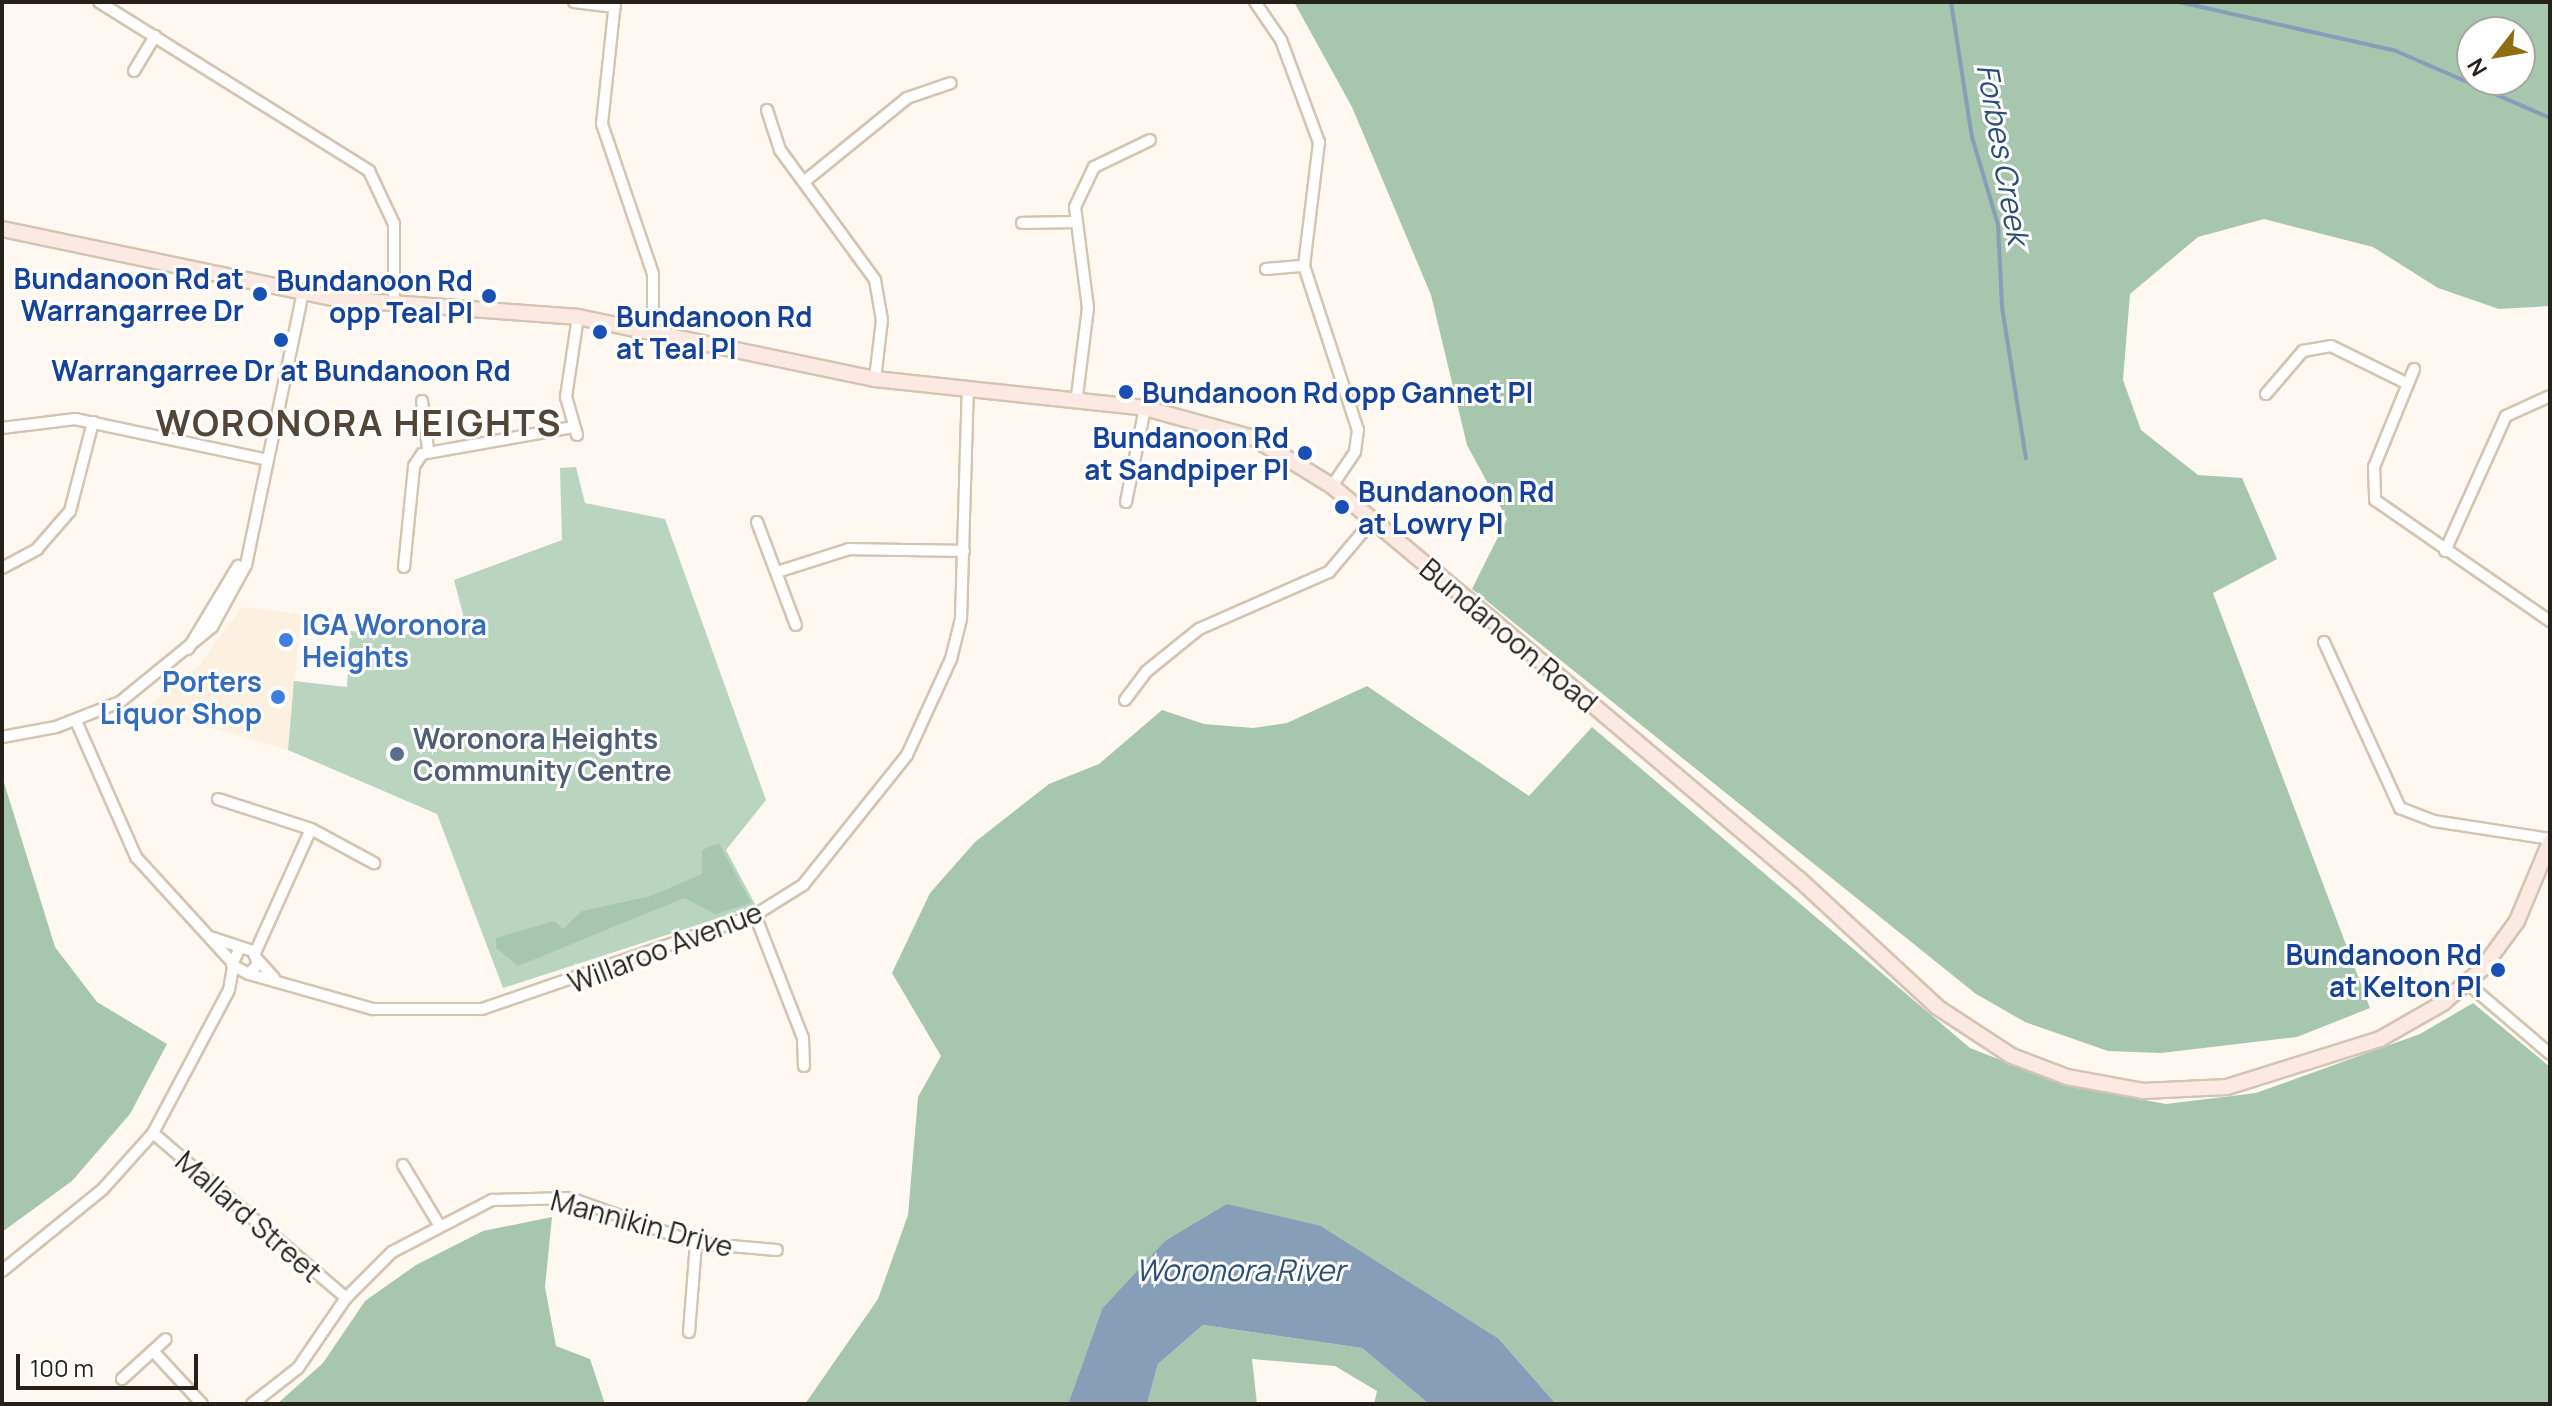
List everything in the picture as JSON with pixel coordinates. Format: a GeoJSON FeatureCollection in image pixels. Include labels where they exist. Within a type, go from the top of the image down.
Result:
{"type":"FeatureCollection","features":[{"type":"Feature","properties":{"kind":"street"},"geometry":{"type":"LineString","coordinates":[[99,2],[369,171],[394,224],[394,305]]}},
{"type":"Feature","properties":{"kind":"street"},"geometry":{"type":"LineString","coordinates":[[574,2],[615,4],[603,134],[653,274],[653,332]]}},
{"type":"Feature","properties":{"kind":"street"},"geometry":{"type":"LineString","coordinates":[[1255,2],[1281,40],[1319,142],[1304,266],[1358,430],[1355,452],[1332,486]]}},
{"type":"Feature","properties":{"kind":"street"},"geometry":{"type":"LineString","coordinates":[[134,71],[155,36]]}},
{"type":"Feature","properties":{"kind":"street"},"geometry":{"type":"LineString","coordinates":[[805,181],[919,91],[951,83]]}},
{"type":"Feature","properties":{"kind":"street"},"geometry":{"type":"LineString","coordinates":[[767,110],[780,150],[875,280],[882,320],[875,379]]}},
{"type":"Feature","properties":{"kind":"street"},"geometry":{"type":"LineString","coordinates":[[1077,396],[1088,288],[1073,222],[1094,167],[1150,140]]}},
{"type":"Feature","properties":{"kind":"street"},"geometry":{"type":"LineString","coordinates":[[1022,223],[1073,222]]}},
{"type":"Feature","properties":{"kind":"street","name":"Bundanoon Road"},"geometry":{"type":"LineString","coordinates":[[2,229],[303,293],[394,305],[578,317],[875,379],[1077,396],[1145,408],[1254,438],[1332,486],[1809,888],[1937,1007],[2039,1068],[2143,1091],[2249,1084],[2380,1039],[2467,983],[2517,921],[2550,841]]}},
{"type":"Feature","properties":{"kind":"street"},"geometry":{"type":"LineString","coordinates":[[1266,269],[1304,266]]}},
{"type":"Feature","properties":{"kind":"street"},"geometry":{"type":"LineString","coordinates":[[2,737],[76,721],[143,688],[188,649],[245,558],[303,293]]}},
{"type":"Feature","properties":{"kind":"street"},"geometry":{"type":"LineString","coordinates":[[428,449],[475,450],[575,431],[566,397],[578,317]]}},
{"type":"Feature","properties":{"kind":"street"},"geometry":{"type":"LineString","coordinates":[[2266,394],[2303,351],[2331,346],[2408,384]]}},
{"type":"Feature","properties":{"kind":"street"},"geometry":{"type":"LineString","coordinates":[[2414,369],[2371,490],[2381,508],[2550,621]]}},
{"type":"Feature","properties":{"kind":"street","name":"Willaroo Avenue"},"geometry":{"type":"LineString","coordinates":[[247,974],[274,978],[373,1009],[482,1009],[755,915],[816,871],[918,738],[957,638],[964,551],[968,389]]}},
{"type":"Feature","properties":{"kind":"street"},"geometry":{"type":"LineString","coordinates":[[2445,551],[2506,416],[2550,396]]}},
{"type":"Feature","properties":{"kind":"street"},"geometry":{"type":"LineString","coordinates":[[404,567],[414,466],[428,449],[422,401]]}},
{"type":"Feature","properties":{"kind":"street"},"geometry":{"type":"LineString","coordinates":[[1126,502],[1145,408]]}},
{"type":"Feature","properties":{"kind":"street"},"geometry":{"type":"LineString","coordinates":[[2,428],[61,418],[93,422],[268,460]]}},
{"type":"Feature","properties":{"kind":"street"},"geometry":{"type":"LineString","coordinates":[[2,568],[37,549],[70,511],[93,422]]}},
{"type":"Feature","properties":{"kind":"street"},"geometry":{"type":"LineString","coordinates":[[1125,700],[1199,629],[1329,572],[1372,521]]}},
{"type":"Feature","properties":{"kind":"street"},"geometry":{"type":"LineString","coordinates":[[757,522],[796,625]]}},
{"type":"Feature","properties":{"kind":"street"},"geometry":{"type":"LineString","coordinates":[[777,572],[849,549],[964,551]]}},
{"type":"Feature","properties":{"kind":"street"},"geometry":{"type":"LineString","coordinates":[[2324,642],[2400,808],[2434,821],[2550,841]]}},
{"type":"Feature","properties":{"kind":"street"},"geometry":{"type":"LineString","coordinates":[[76,721],[136,857],[232,965],[247,974]]}},
{"type":"Feature","properties":{"kind":"street"},"geometry":{"type":"LineString","coordinates":[[218,799],[311,829],[374,863]]}},
{"type":"Feature","properties":{"kind":"street"},"geometry":{"type":"LineString","coordinates":[[2,1271],[103,1189],[153,1133],[229,990],[247,974],[257,956],[262,927],[311,829]]}},
{"type":"Feature","properties":{"kind":"street"},"geometry":{"type":"LineString","coordinates":[[755,915],[803,1038],[804,1066]]}},
{"type":"Feature","properties":{"kind":"street"},"geometry":{"type":"LineString","coordinates":[[229,990],[232,965],[242,948],[262,927]]}},
{"type":"Feature","properties":{"kind":"street"},"geometry":{"type":"LineString","coordinates":[[210,937],[257,956],[274,978]]}},
{"type":"Feature","properties":{"kind":"street"},"geometry":{"type":"LineString","coordinates":[[2467,983],[2550,1054]]}},
{"type":"Feature","properties":{"kind":"street","name":"Mallard Street"},"geometry":{"type":"LineString","coordinates":[[153,1133],[346,1298]]}},
{"type":"Feature","properties":{"kind":"street"},"geometry":{"type":"LineString","coordinates":[[403,1165],[438,1223]]}},
{"type":"Feature","properties":{"kind":"street","name":"Mannikin Drive"},"geometry":{"type":"LineString","coordinates":[[252,1404],[298,1368],[346,1298],[392,1252],[438,1223],[492,1200],[550,1195],[696,1243],[777,1250]]}},
{"type":"Feature","properties":{"kind":"street"},"geometry":{"type":"LineString","coordinates":[[689,1332],[696,1243]]}},
{"type":"Feature","properties":{"kind":"street"},"geometry":{"type":"LineString","coordinates":[[122,1379],[166,1339]]}},
{"type":"Feature","properties":{"kind":"street"},"geometry":{"type":"LineString","coordinates":[[153,1351],[202,1404]]}},
{"type":"Feature","properties":{"kind":"shaded area"},"geometry":{"type":"Polygon","coordinates":[[[242,607],[301,614],[288,750],[145,709],[200,664],[242,607]]]}},
{"type":"Feature","properties":{"kind":"green space"},"geometry":{"type":"Polygon","coordinates":[[[1294,2],[2550,2],[2550,306],[2499,309],[2438,288],[2373,247],[2264,219],[2198,237],[2130,294],[2123,380],[2141,430],[2198,475],[2242,478],[2277,559],[2213,593],[2370,1008],[2297,1037],[2161,1053],[2108,1051],[2025,1022],[1976,994],[1472,589],[1507,519],[1467,445],[1431,295],[1352,107],[1294,2]]]}},
{"type":"Feature","properties":{"kind":"green space"},"geometry":{"type":"Polygon","coordinates":[[[576,467],[585,503],[665,519],[766,800],[726,850],[756,906],[503,988],[437,814],[288,750],[294,681],[347,687],[350,631],[454,637],[467,630],[454,580],[562,540],[560,468],[576,467]]]}},
{"type":"Feature","properties":{"kind":"green space"},"geometry":{"type":"Polygon","coordinates":[[[1367,686],[1529,796],[1592,727],[1970,1048],[2067,1086],[2166,1104],[2256,1093],[2420,1034],[2473,1003],[2550,1067],[2550,1404],[1556,1404],[1498,1338],[1321,1226],[1102,1309],[1068,1404],[805,1404],[878,1299],[908,1215],[918,1097],[941,1056],[892,973],[930,893],[975,842],[1049,784],[1099,764],[1162,710],[1204,724],[1253,728],[1287,723],[1367,686]]]}},
{"type":"Feature","properties":{"kind":"green space"},"geometry":{"type":"Polygon","coordinates":[[[2,776],[55,947],[97,1002],[167,1044],[130,1114],[72,1181],[2,1232],[2,776]]]}},
{"type":"Feature","properties":{"kind":"green space"},"geometry":{"type":"Polygon","coordinates":[[[719,843],[751,903],[715,914],[684,898],[518,966],[496,948],[496,938],[554,921],[563,929],[582,911],[651,896],[702,874],[702,850],[719,843]]]}},
{"type":"Feature","properties":{"kind":"green space"},"geometry":{"type":"Polygon","coordinates":[[[552,1217],[545,1287],[556,1346],[590,1359],[605,1404],[277,1404],[323,1363],[365,1301],[416,1265],[483,1231],[552,1217]]]}},
{"type":"Feature","properties":{"kind":"green space"},"geometry":{"type":"Polygon","coordinates":[[[1203,1325],[1362,1348],[1429,1404],[1374,1404],[1377,1391],[1335,1366],[1252,1359],[1257,1404],[1147,1404],[1158,1364],[1203,1325]]]}},
{"type":"Feature","properties":{"kind":"water","name":"Woronora River"},"geometry":{"type":"Polygon","coordinates":[[[1227,1204],[1321,1226],[1498,1338],[1556,1404],[1429,1404],[1362,1348],[1203,1325],[1158,1364],[1147,1404],[1068,1404],[1102,1309],[1165,1241],[1227,1204]]]}},
{"type":"Feature","properties":{"kind":"waterway","name":"Forbes Creek"},"geometry":{"type":"LineString","coordinates":[[1951,2],[1972,137],[1998,225],[2002,307],[2026,458]]}},
{"type":"Feature","properties":{"kind":"waterway","name":"Forbes Creek"},"geometry":{"type":"LineString","coordinates":[[2179,2],[2396,51],[2550,118]]}},
{"type":"Feature","properties":{"kind":"place","name":"Bundanoon Rd at Warrangarree Dr"},"geometry":{"type":"Point","coordinates":[260,294]}},
{"type":"Feature","properties":{"kind":"place","name":"Bundanoon Rd opp Teal Pl"},"geometry":{"type":"Point","coordinates":[489,296]}},
{"type":"Feature","properties":{"kind":"place","name":"Bundanoon Rd at Teal Pl"},"geometry":{"type":"Point","coordinates":[600,332]}},
{"type":"Feature","properties":{"kind":"place","name":"Warrangarree Dr at Bundanoon Rd"},"geometry":{"type":"Point","coordinates":[281,340]}},
{"type":"Feature","properties":{"kind":"place","name":"Bundanoon Rd opp Gannet Pl"},"geometry":{"type":"Point","coordinates":[1126,392]}},
{"type":"Feature","properties":{"kind":"place","name":"Bundanoon Rd at Sandpiper Pl"},"geometry":{"type":"Point","coordinates":[1305,453]}},
{"type":"Feature","properties":{"kind":"place","name":"Bundanoon Rd at Lowry Pl"},"geometry":{"type":"Point","coordinates":[1342,507]}},
{"type":"Feature","properties":{"kind":"place","name":"IGA Woronora Heights"},"geometry":{"type":"Point","coordinates":[286,640]}},
{"type":"Feature","properties":{"kind":"place","name":"Porters Liquor Shop"},"geometry":{"type":"Point","coordinates":[278,697]}},
{"type":"Feature","properties":{"kind":"place","name":"Woronora Heights Community Centre"},"geometry":{"type":"Point","coordinates":[397,754]}},
{"type":"Feature","properties":{"kind":"place","name":"Bundanoon Rd at Kelton Pl"},"geometry":{"type":"Point","coordinates":[2498,970]}},
{"type":"Feature","properties":{"kind":"district","name":"WORONORA HEIGHTS"},"geometry":{"type":"Point","coordinates":[359,423]}}]}
